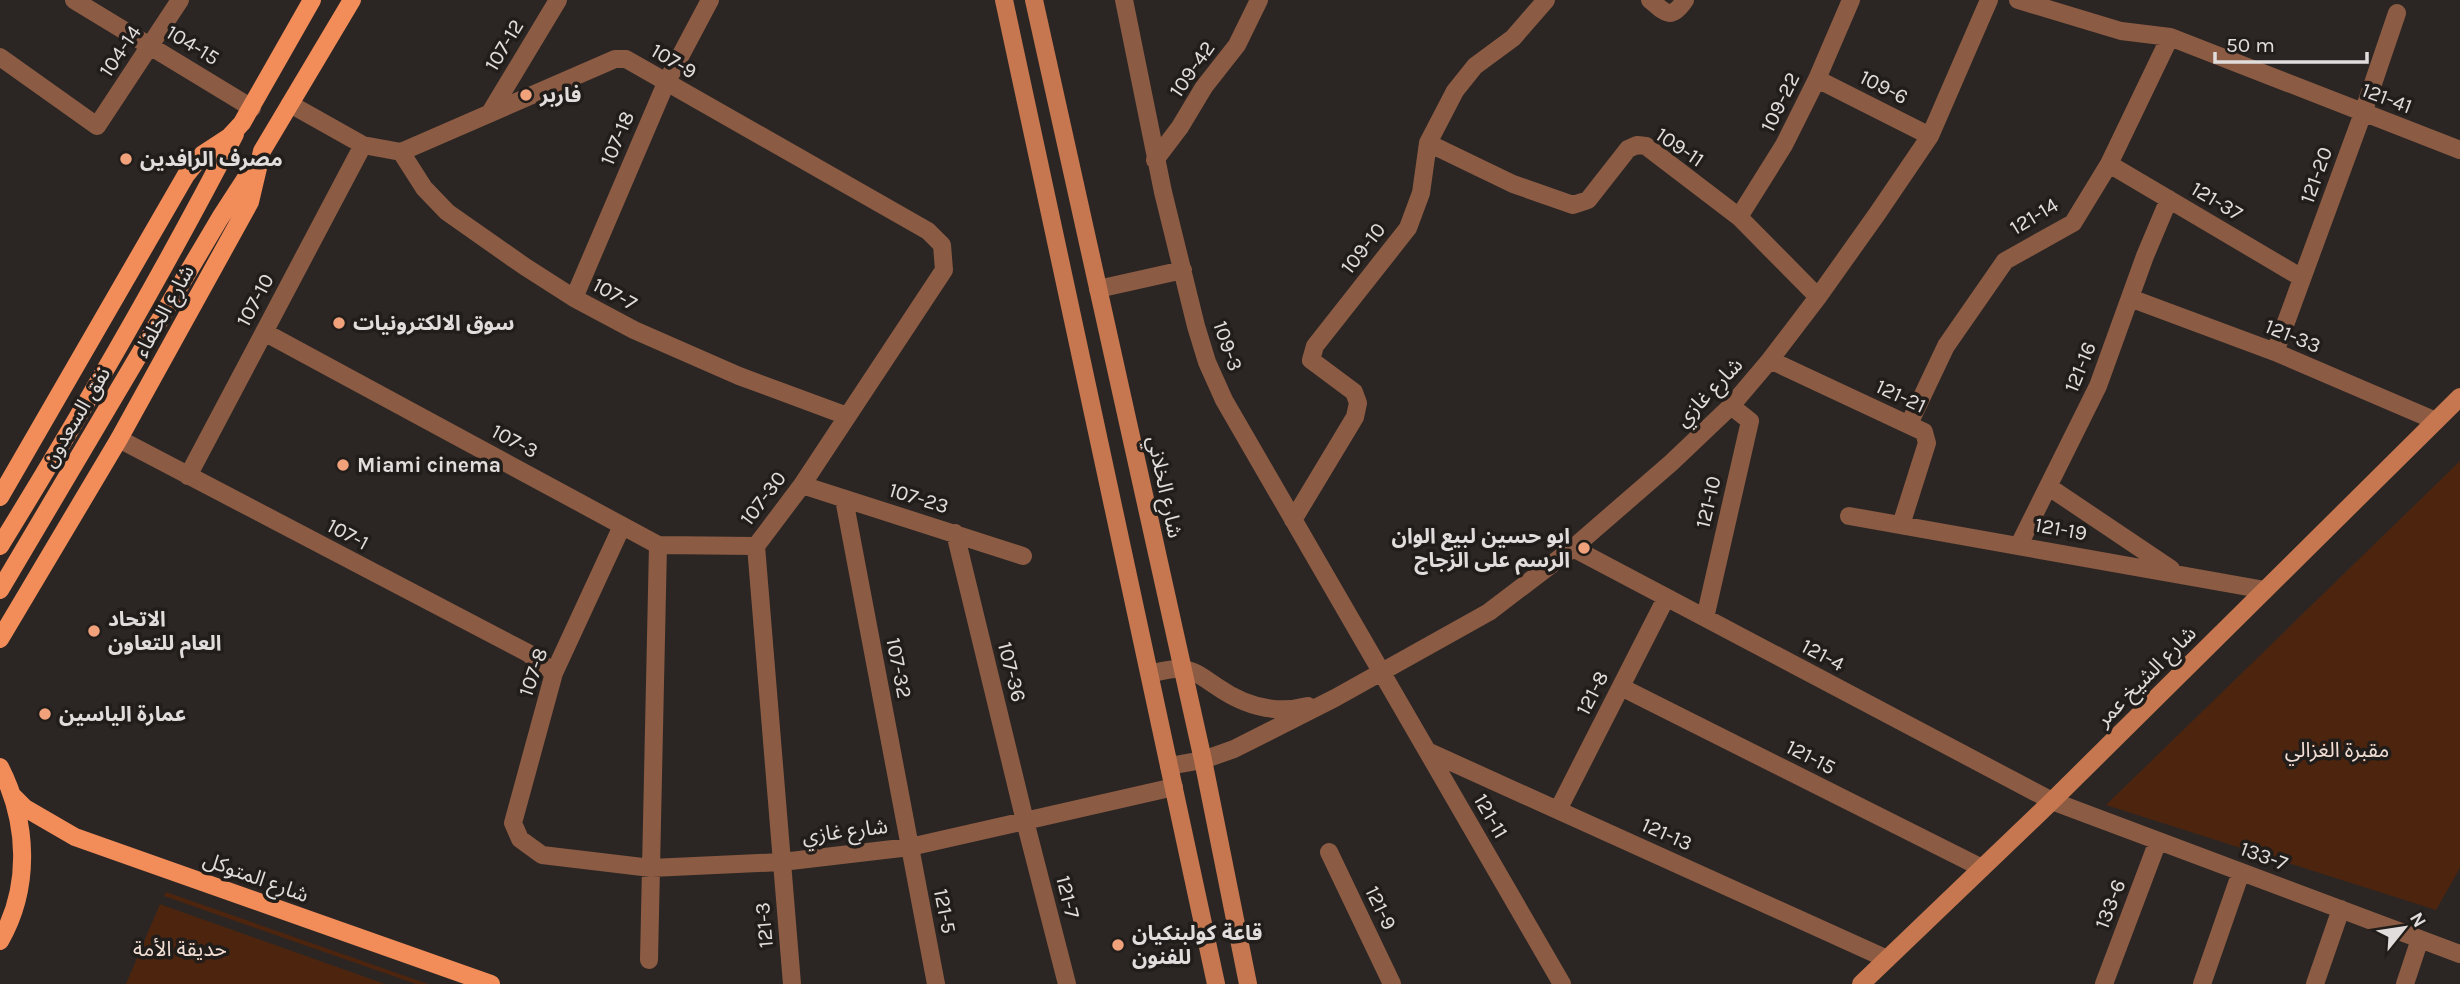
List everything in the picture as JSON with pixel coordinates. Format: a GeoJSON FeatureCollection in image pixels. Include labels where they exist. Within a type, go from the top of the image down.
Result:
{"type":"FeatureCollection","features":[{"type":"Feature","properties":{"kind":"main road"},"geometry":{"type":"LineString","coordinates":[[2,490],[186,175],[204,155],[236,131],[252,108],[312,0]]}},
{"type":"Feature","properties":{"kind":"main road","name":"شارع الخلفاء"},"geometry":{"type":"LineString","coordinates":[[0,639],[119,439],[250,202],[257,179],[258,159],[352,0]]}},
{"type":"Feature","properties":{"kind":"main road"},"geometry":{"type":"LineString","coordinates":[[1004,0],[1216,984]]}},
{"type":"Feature","properties":{"kind":"main road","name":"شارع الخلاني"},"geometry":{"type":"LineString","coordinates":[[1034,0],[1203,761],[1248,984]]}},
{"type":"Feature","properties":{"kind":"main road","name":"نفق السعدون"},"geometry":{"type":"LineString","coordinates":[[0,546],[80,415],[198,206],[236,131]]}},
{"type":"Feature","properties":{"kind":"main road","name":"نفق السعدون"},"geometry":{"type":"LineString","coordinates":[[0,590],[220,218],[258,159]]}},
{"type":"Feature","properties":{"kind":"main road","name":"شارع الشيخ عمر"},"geometry":{"type":"LineString","coordinates":[[1861,984],[2052,801],[2460,397]]}},
{"type":"Feature","properties":{"kind":"main road"},"geometry":{"type":"LineString","coordinates":[[0,767],[13,796],[23,853],[21,882],[14,911],[0,941]]}},
{"type":"Feature","properties":{"kind":"main road","name":"شارع المتوكل"},"geometry":{"type":"LineString","coordinates":[[13,796],[25,808],[75,837],[491,984]]}},
{"type":"Feature","properties":{"kind":"street","name":"104-15"},"geometry":{"type":"LineString","coordinates":[[74,0],[252,108]]}},
{"type":"Feature","properties":{"kind":"street","name":"104-14"},"geometry":{"type":"LineString","coordinates":[[0,57],[97,126],[180,0]]}},
{"type":"Feature","properties":{"kind":"street","name":"107-12"},"geometry":{"type":"LineString","coordinates":[[490,113],[558,0]]}},
{"type":"Feature","properties":{"kind":"street","name":"107-18"},"geometry":{"type":"LineString","coordinates":[[574,298],[666,83],[710,0]]}},
{"type":"Feature","properties":{"kind":"street","name":"109-3"},"geometry":{"type":"LineString","coordinates":[[1124,0],[1155,160],[1196,326],[1208,362],[1219,387],[1293,520],[1382,671]]}},
{"type":"Feature","properties":{"kind":"street","name":"109-42"},"geometry":{"type":"LineString","coordinates":[[1155,160],[1180,127],[1204,87],[1237,45],[1259,0]]}},
{"type":"Feature","properties":{"kind":"street","name":"109-10"},"geometry":{"type":"LineString","coordinates":[[1293,520],[1355,417],[1358,403],[1354,392],[1311,360],[1315,346],[1408,228],[1421,192],[1428,143],[1455,91],[1475,66],[1514,38],[1546,0]]}},
{"type":"Feature","properties":{"kind":"street"},"geometry":{"type":"LineString","coordinates":[[1650,0],[1671,14],[1677,12],[1685,0]]}},
{"type":"Feature","properties":{"kind":"street"},"geometry":{"type":"LineString","coordinates":[[1829,0],[1849,3]]}},
{"type":"Feature","properties":{"kind":"street","name":"شارع غازي"},"geometry":{"type":"LineString","coordinates":[[1169,766],[1203,761],[1234,749],[1335,698],[1489,612],[1573,548],[1671,463],[1731,406],[1770,360],[1818,297],[1930,136],[1989,0]]}},
{"type":"Feature","properties":{"kind":"street","name":"121-41"},"geometry":{"type":"LineString","coordinates":[[2018,0],[2121,31],[2171,37],[2460,150]]}},
{"type":"Feature","properties":{"kind":"street","name":"109-22"},"geometry":{"type":"LineString","coordinates":[[1739,218],[1784,145],[1817,79],[1849,3]]}},
{"type":"Feature","properties":{"kind":"street","name":"121-20"},"geometry":{"type":"LineString","coordinates":[[2274,352],[2363,113],[2397,13]]}},
{"type":"Feature","properties":{"kind":"street","name":"121-14"},"geometry":{"type":"LineString","coordinates":[[1909,424],[1946,346],[2005,261],[2073,223],[2109,164],[2171,37]]}},
{"type":"Feature","properties":{"kind":"street","name":"107-9"},"geometry":{"type":"LineString","coordinates":[[401,152],[615,59],[626,59],[928,231],[942,245]]}},
{"type":"Feature","properties":{"kind":"street","name":"109-6"},"geometry":{"type":"LineString","coordinates":[[1817,79],[1930,136]]}},
{"type":"Feature","properties":{"kind":"street"},"geometry":{"type":"LineString","coordinates":[[290,104],[363,145],[401,152]]}},
{"type":"Feature","properties":{"kind":"street","name":"109-11"},"geometry":{"type":"LineString","coordinates":[[1428,143],[1513,184],[1573,205],[1588,200],[1628,149],[1637,145],[1646,146],[1739,218],[1818,297]]}},
{"type":"Feature","properties":{"kind":"street","name":"107-10"},"geometry":{"type":"LineString","coordinates":[[188,476],[363,145]]}},
{"type":"Feature","properties":{"kind":"street","name":"107-7"},"geometry":{"type":"LineString","coordinates":[[401,152],[424,188],[447,212],[574,298],[634,330],[739,376],[847,416]]}},
{"type":"Feature","properties":{"kind":"street","name":"121-37"},"geometry":{"type":"LineString","coordinates":[[2109,164],[2302,278]]}},
{"type":"Feature","properties":{"kind":"street","name":"121-16"},"geometry":{"type":"LineString","coordinates":[[2018,545],[2098,386],[2169,199]]}},
{"type":"Feature","properties":{"kind":"street","name":"107-30"},"geometry":{"type":"LineString","coordinates":[[782,862],[756,546],[802,485],[944,270],[942,245]]}},
{"type":"Feature","properties":{"kind":"street"},"geometry":{"type":"LineString","coordinates":[[1098,289],[1183,270]]}},
{"type":"Feature","properties":{"kind":"street","name":"121-33"},"geometry":{"type":"LineString","coordinates":[[2130,298],[2274,352],[2436,421]]}},
{"type":"Feature","properties":{"kind":"street","name":"107-3"},"geometry":{"type":"LineString","coordinates":[[264,332],[658,545],[756,546]]}},
{"type":"Feature","properties":{"kind":"street","name":"121-21"},"geometry":{"type":"LineString","coordinates":[[1770,360],[1924,432],[1927,443],[1901,525]]}},
{"type":"Feature","properties":{"kind":"street","name":"121-10"},"geometry":{"type":"LineString","coordinates":[[1705,618],[1750,421],[1731,406]]}},
{"type":"Feature","properties":{"kind":"street","name":"107-1"},"geometry":{"type":"LineString","coordinates":[[119,439],[528,653],[554,673]]}},
{"type":"Feature","properties":{"kind":"street","name":"107-23"},"geometry":{"type":"LineString","coordinates":[[802,485],[1023,556]]}},
{"type":"Feature","properties":{"kind":"street"},"geometry":{"type":"LineString","coordinates":[[2049,487],[2177,574]]}},
{"type":"Feature","properties":{"kind":"street","name":"107-32"},"geometry":{"type":"LineString","coordinates":[[844,499],[910,847]]}},
{"type":"Feature","properties":{"kind":"street","name":"121-19"},"geometry":{"type":"LineString","coordinates":[[1849,516],[2265,590]]}},
{"type":"Feature","properties":{"kind":"street","name":"107-8"},"geometry":{"type":"LineString","coordinates":[[520,839],[513,823],[554,673],[622,526]]}},
{"type":"Feature","properties":{"kind":"street","name":"107-36"},"geometry":{"type":"LineString","coordinates":[[955,533],[1025,821]]}},
{"type":"Feature","properties":{"kind":"street"},"geometry":{"type":"LineString","coordinates":[[649,960],[658,545]]}},
{"type":"Feature","properties":{"kind":"street","name":"121-4"},"geometry":{"type":"LineString","coordinates":[[1573,548],[2052,801]]}},
{"type":"Feature","properties":{"kind":"street","name":"121-8"},"geometry":{"type":"LineString","coordinates":[[1558,810],[1667,598]]}},
{"type":"Feature","properties":{"kind":"street"},"geometry":{"type":"LineString","coordinates":[[1150,673],[1182,669]]}},
{"type":"Feature","properties":{"kind":"street","name":"شارع غازي"},"geometry":{"type":"LineString","coordinates":[[1182,669],[1201,676],[1245,702],[1263,708],[1301,708],[1335,698]]}},
{"type":"Feature","properties":{"kind":"street","name":"121-11"},"geometry":{"type":"LineString","coordinates":[[1382,671],[1562,984]]}},
{"type":"Feature","properties":{"kind":"street","name":"121-15"},"geometry":{"type":"LineString","coordinates":[[1621,687],[1982,868]]}},
{"type":"Feature","properties":{"kind":"street","name":"121-13"},"geometry":{"type":"LineString","coordinates":[[1427,751],[1887,959]]}},
{"type":"Feature","properties":{"kind":"street","name":"شارع غازي"},"geometry":{"type":"LineString","coordinates":[[520,839],[542,855],[651,868],[782,862],[910,847],[1174,787]]}},
{"type":"Feature","properties":{"kind":"street","name":"133-7"},"geometry":{"type":"LineString","coordinates":[[2052,801],[2460,954]]}},
{"type":"Feature","properties":{"kind":"street","name":"121-7"},"geometry":{"type":"LineString","coordinates":[[1025,821],[1067,984]]}},
{"type":"Feature","properties":{"kind":"street","name":"133-6"},"geometry":{"type":"LineString","coordinates":[[2104,984],[2158,841]]}},
{"type":"Feature","properties":{"kind":"street","name":"121-5"},"geometry":{"type":"LineString","coordinates":[[910,847],[936,984]]}},
{"type":"Feature","properties":{"kind":"street","name":"121-9"},"geometry":{"type":"LineString","coordinates":[[1329,852],[1392,984]]}},
{"type":"Feature","properties":{"kind":"street","name":"121-3"},"geometry":{"type":"LineString","coordinates":[[782,862],[792,984]]}},
{"type":"Feature","properties":{"kind":"street"},"geometry":{"type":"LineString","coordinates":[[2202,984],[2241,872]]}},
{"type":"Feature","properties":{"kind":"street"},"geometry":{"type":"LineString","coordinates":[[2315,984],[2341,909]]}},
{"type":"Feature","properties":{"kind":"street"},"geometry":{"type":"LineString","coordinates":[[2405,984],[2420,939]]}},
{"type":"Feature","properties":{"kind":"green space","name":"مقبرة الغزالي"},"geometry":{"type":"Polygon","coordinates":[[[2460,461],[2460,868],[2436,910],[2106,805],[2460,461]]]}},
{"type":"Feature","properties":{"kind":"green space"},"geometry":{"type":"Polygon","coordinates":[[[166,892],[428,984],[416,984],[164,896],[166,892]]]}},
{"type":"Feature","properties":{"kind":"green space","name":"حديقة الأمة"},"geometry":{"type":"Polygon","coordinates":[[[160,904],[165,906],[385,984],[126,984],[160,904]]]}},
{"type":"Feature","properties":{"kind":"place","name":"فاربر"},"geometry":{"type":"Point","coordinates":[526,95]}},
{"type":"Feature","properties":{"kind":"place","name":"مصرف الرافدين"},"geometry":{"type":"Point","coordinates":[126,159]}},
{"type":"Feature","properties":{"kind":"place","name":"سوق الالكترونيات"},"geometry":{"type":"Point","coordinates":[339,323]}},
{"type":"Feature","properties":{"kind":"place","name":"Miami cinema"},"geometry":{"type":"Point","coordinates":[343,465]}},
{"type":"Feature","properties":{"kind":"place","name":"ابو حسين لبيع الوان الرسم على الزجاج"},"geometry":{"type":"Point","coordinates":[1584,548]}},
{"type":"Feature","properties":{"kind":"place","name":"الاتحاد العام للتعاون"},"geometry":{"type":"Point","coordinates":[94,631]}},
{"type":"Feature","properties":{"kind":"place","name":"عمارة الياسين"},"geometry":{"type":"Point","coordinates":[45,714]}},
{"type":"Feature","properties":{"kind":"place","name":"قاعة كولبنكيان للفنون"},"geometry":{"type":"Point","coordinates":[1118,945]}}]}
